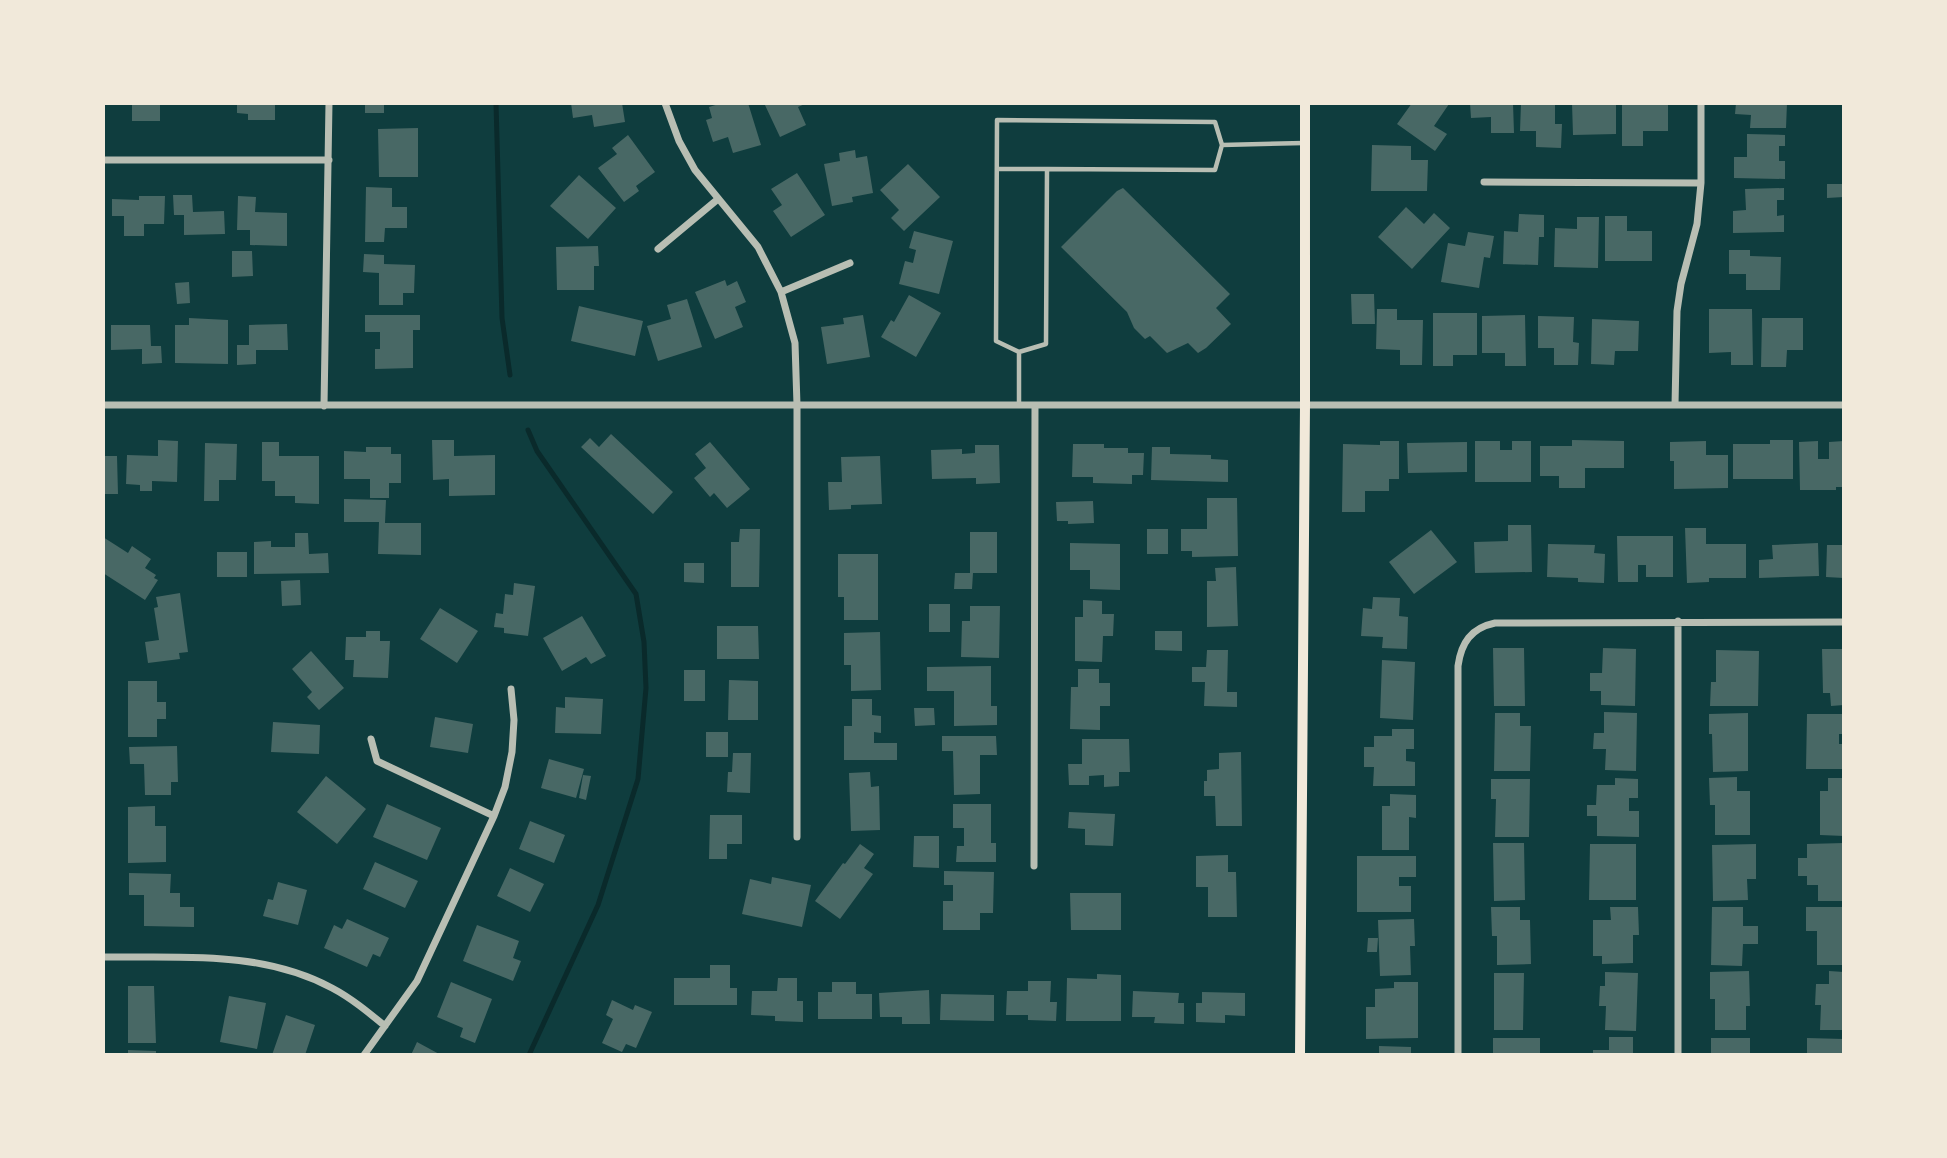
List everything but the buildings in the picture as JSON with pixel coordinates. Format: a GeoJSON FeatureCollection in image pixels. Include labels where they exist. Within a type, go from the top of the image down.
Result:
{"type":"FeatureCollection","features":[{"type":"Feature","properties":{"kind":"main road"},"geometry":{"type":"LineString","coordinates":[[1300,1055],[1305,103]]}},
{"type":"Feature","properties":{"kind":"street"},"geometry":{"type":"LineString","coordinates":[[324,406],[329,103]]}},
{"type":"Feature","properties":{"kind":"street"},"geometry":{"type":"LineString","coordinates":[[665,103],[679,141],[695,170],[758,247],[782,292],[795,343],[797,837]]}},
{"type":"Feature","properties":{"kind":"street"},"geometry":{"type":"LineString","coordinates":[[1675,405],[1677,311],[1681,284],[1697,224],[1701,183],[1701,103]]}},
{"type":"Feature","properties":{"kind":"street"},"geometry":{"type":"LineString","coordinates":[[103,160],[329,160]]}},
{"type":"Feature","properties":{"kind":"street"},"geometry":{"type":"LineString","coordinates":[[1484,183],[1701,183]]}},
{"type":"Feature","properties":{"kind":"street"},"geometry":{"type":"LineString","coordinates":[[658,249],[718,200]]}},
{"type":"Feature","properties":{"kind":"street"},"geometry":{"type":"LineString","coordinates":[[782,292],[850,264]]}},
{"type":"Feature","properties":{"kind":"street"},"geometry":{"type":"LineString","coordinates":[[103,405],[1844,405]]}},
{"type":"Feature","properties":{"kind":"street"},"geometry":{"type":"LineString","coordinates":[[1034,866],[1035,405]]}},
{"type":"Feature","properties":{"kind":"street"},"geometry":{"type":"LineString","coordinates":[[1678,621],[1678,1055]]}},
{"type":"Feature","properties":{"kind":"street"},"geometry":{"type":"LineString","coordinates":[[1458,1055],[1458,666],[1460,650],[1469,636],[1480,626],[1494,622],[1844,622]]}},
{"type":"Feature","properties":{"kind":"street"},"geometry":{"type":"LineString","coordinates":[[364,1055],[417,981],[494,816],[505,787],[512,752],[511,689]]}},
{"type":"Feature","properties":{"kind":"street"},"geometry":{"type":"LineString","coordinates":[[371,739],[377,761],[494,816]]}},
{"type":"Feature","properties":{"kind":"street"},"geometry":{"type":"LineString","coordinates":[[103,957],[225,958],[274,965],[333,988],[385,1026]]}},
{"type":"Feature","properties":{"kind":"lane"},"geometry":{"type":"LineString","coordinates":[[998,169],[1046,169],[1215,170],[1223,145],[1215,122],[998,120],[996,341],[1019,352],[1046,344],[1046,169]]}},
{"type":"Feature","properties":{"kind":"lane"},"geometry":{"type":"LineString","coordinates":[[1223,145],[1304,144]]}},
{"type":"Feature","properties":{"kind":"lane"},"geometry":{"type":"LineString","coordinates":[[1019,352],[1019,405]]}},
{"type":"Feature","properties":{"kind":"waterway"},"geometry":{"type":"LineString","coordinates":[[496,103],[502,318],[510,375]]}},
{"type":"Feature","properties":{"kind":"waterway"},"geometry":{"type":"LineString","coordinates":[[528,430],[537,451],[636,594],[644,642],[646,688],[638,779],[598,905],[529,1055]]}}]}
